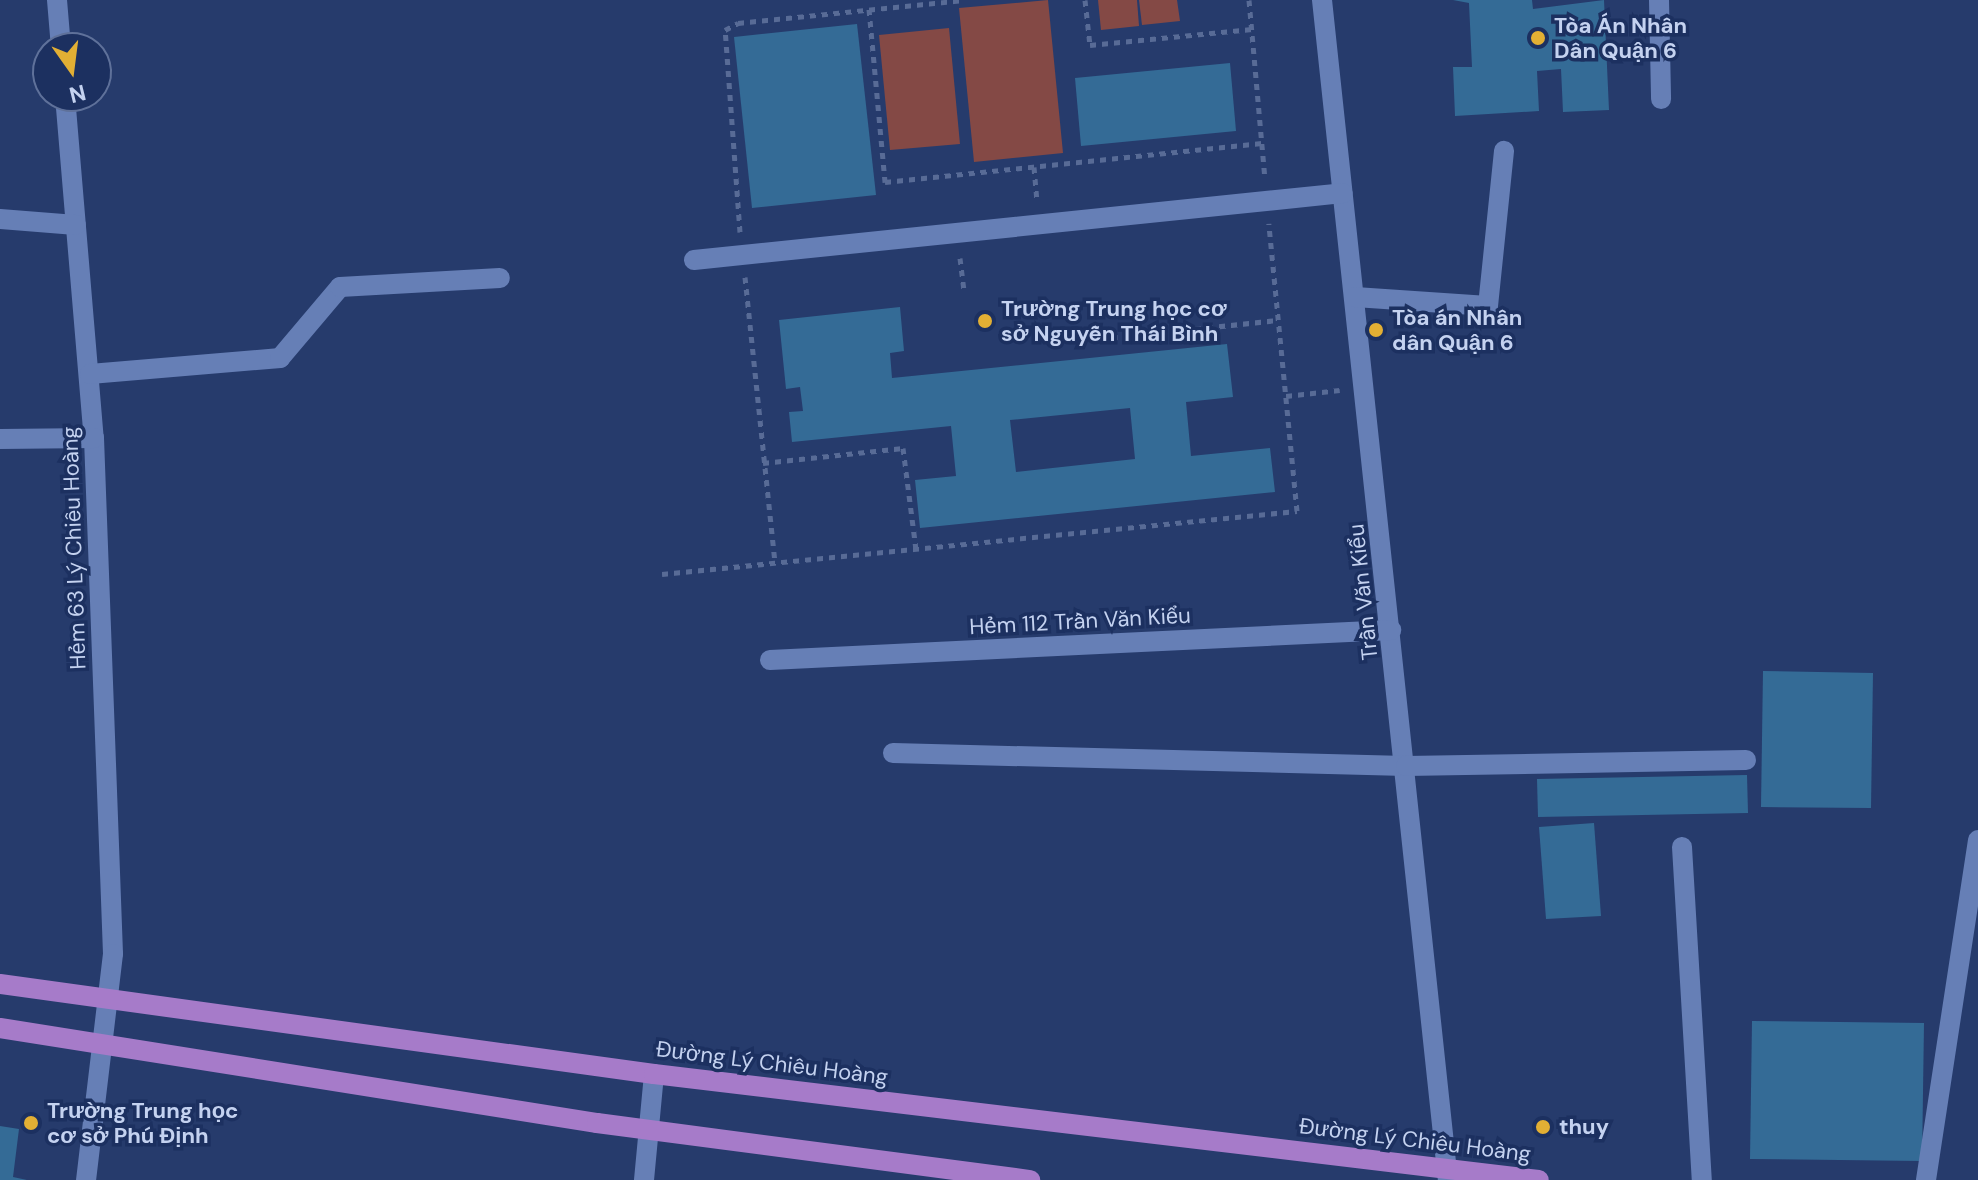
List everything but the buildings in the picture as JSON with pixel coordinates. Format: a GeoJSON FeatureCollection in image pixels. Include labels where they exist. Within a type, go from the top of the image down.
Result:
{"type":"FeatureCollection","features":[{"type":"Feature","properties":{"kind":"main road","name":"Đường Lý Chiêu Hoàng"},"geometry":{"type":"LineString","coordinates":[[0,984],[654,1074],[1448,1173],[1539,1180]]}},
{"type":"Feature","properties":{"kind":"main road"},"geometry":{"type":"LineString","coordinates":[[0,1028],[649,1130],[1030,1180]]}},
{"type":"Feature","properties":{"kind":"street"},"geometry":{"type":"LineString","coordinates":[[57,0],[60,32]]}},
{"type":"Feature","properties":{"kind":"street","name":"Trần Văn Kiểu"},"geometry":{"type":"LineString","coordinates":[[1322,0],[1448,1173]]}},
{"type":"Feature","properties":{"kind":"street"},"geometry":{"type":"LineString","coordinates":[[1659,0],[1661,99]]}},
{"type":"Feature","properties":{"kind":"street","name":"Hẻm 63 Lý Chiêu Hoàng"},"geometry":{"type":"LineString","coordinates":[[66,112],[94,438],[113,954],[86,1180]]}},
{"type":"Feature","properties":{"kind":"street"},"geometry":{"type":"LineString","coordinates":[[1355,297],[1488,306],[1504,151]]}},
{"type":"Feature","properties":{"kind":"street"},"geometry":{"type":"LineString","coordinates":[[694,260],[1343,193]]}},
{"type":"Feature","properties":{"kind":"street"},"geometry":{"type":"LineString","coordinates":[[0,219],[76,225]]}},
{"type":"Feature","properties":{"kind":"street"},"geometry":{"type":"LineString","coordinates":[[90,374],[280,358],[340,287],[500,278]]}},
{"type":"Feature","properties":{"kind":"street"},"geometry":{"type":"LineString","coordinates":[[0,439],[94,438]]}},
{"type":"Feature","properties":{"kind":"street","name":"Hẻm 112 Trần Văn Kiểu"},"geometry":{"type":"LineString","coordinates":[[770,660],[1391,630]]}},
{"type":"Feature","properties":{"kind":"street"},"geometry":{"type":"LineString","coordinates":[[893,753],[1406,766],[1746,760]]}},
{"type":"Feature","properties":{"kind":"street"},"geometry":{"type":"LineString","coordinates":[[1926,1180],[1978,840]]}},
{"type":"Feature","properties":{"kind":"street"},"geometry":{"type":"LineString","coordinates":[[1682,847],[1702,1180]]}},
{"type":"Feature","properties":{"kind":"street"},"geometry":{"type":"LineString","coordinates":[[644,1180],[654,1074]]}},
{"type":"Feature","properties":{"kind":"path"},"geometry":{"type":"LineString","coordinates":[[775,563],[742,255],[725,30],[869,9],[964,0]]}},
{"type":"Feature","properties":{"kind":"path"},"geometry":{"type":"LineString","coordinates":[[1085,0],[1090,45],[1252,29]]}},
{"type":"Feature","properties":{"kind":"path"},"geometry":{"type":"LineString","coordinates":[[662,574],[1297,511],[1249,0]]}},
{"type":"Feature","properties":{"kind":"path"},"geometry":{"type":"LineString","coordinates":[[869,9],[885,182],[1262,143]]}},
{"type":"Feature","properties":{"kind":"path"},"geometry":{"type":"LineString","coordinates":[[1034,167],[1039,224]]}},
{"type":"Feature","properties":{"kind":"path"},"geometry":{"type":"LineString","coordinates":[[957,233],[964,290]]}},
{"type":"Feature","properties":{"kind":"path"},"geometry":{"type":"LineString","coordinates":[[1100,339],[1278,320]]}},
{"type":"Feature","properties":{"kind":"path"},"geometry":{"type":"LineString","coordinates":[[1286,396],[1364,386]]}},
{"type":"Feature","properties":{"kind":"path"},"geometry":{"type":"LineString","coordinates":[[763,463],[903,448],[916,549]]}},
{"type":"Feature","properties":{"kind":"shaded area"},"geometry":{"type":"Polygon","coordinates":[[[1048,0],[1063,153],[974,162],[959,8],[1048,0]]]}},
{"type":"Feature","properties":{"kind":"shaded area"},"geometry":{"type":"Polygon","coordinates":[[[1098,0],[1137,0],[1139,26],[1101,30],[1098,0]]]}},
{"type":"Feature","properties":{"kind":"shaded area"},"geometry":{"type":"Polygon","coordinates":[[[1139,0],[1177,0],[1180,21],[1142,25],[1139,0]]]}},
{"type":"Feature","properties":{"kind":"shaded area"},"geometry":{"type":"Polygon","coordinates":[[[949,28],[960,144],[890,150],[879,35],[949,28]]]}},
{"type":"Feature","properties":{"kind":"place","name":"Tòa Án Nhân Dân Quận 6"},"geometry":{"type":"Point","coordinates":[1538,38]}},
{"type":"Feature","properties":{"kind":"place","name":"Trường Trung học cơ sở Nguyễn Thái Bình"},"geometry":{"type":"Point","coordinates":[985,321]}},
{"type":"Feature","properties":{"kind":"place","name":"Tòa án Nhân dân Quận 6"},"geometry":{"type":"Point","coordinates":[1376,330]}},
{"type":"Feature","properties":{"kind":"place","name":"Trường Trung học cơ sở Phú Định"},"geometry":{"type":"Point","coordinates":[31,1123]}},
{"type":"Feature","properties":{"kind":"place","name":"thuy"},"geometry":{"type":"Point","coordinates":[1543,1127]}}]}
